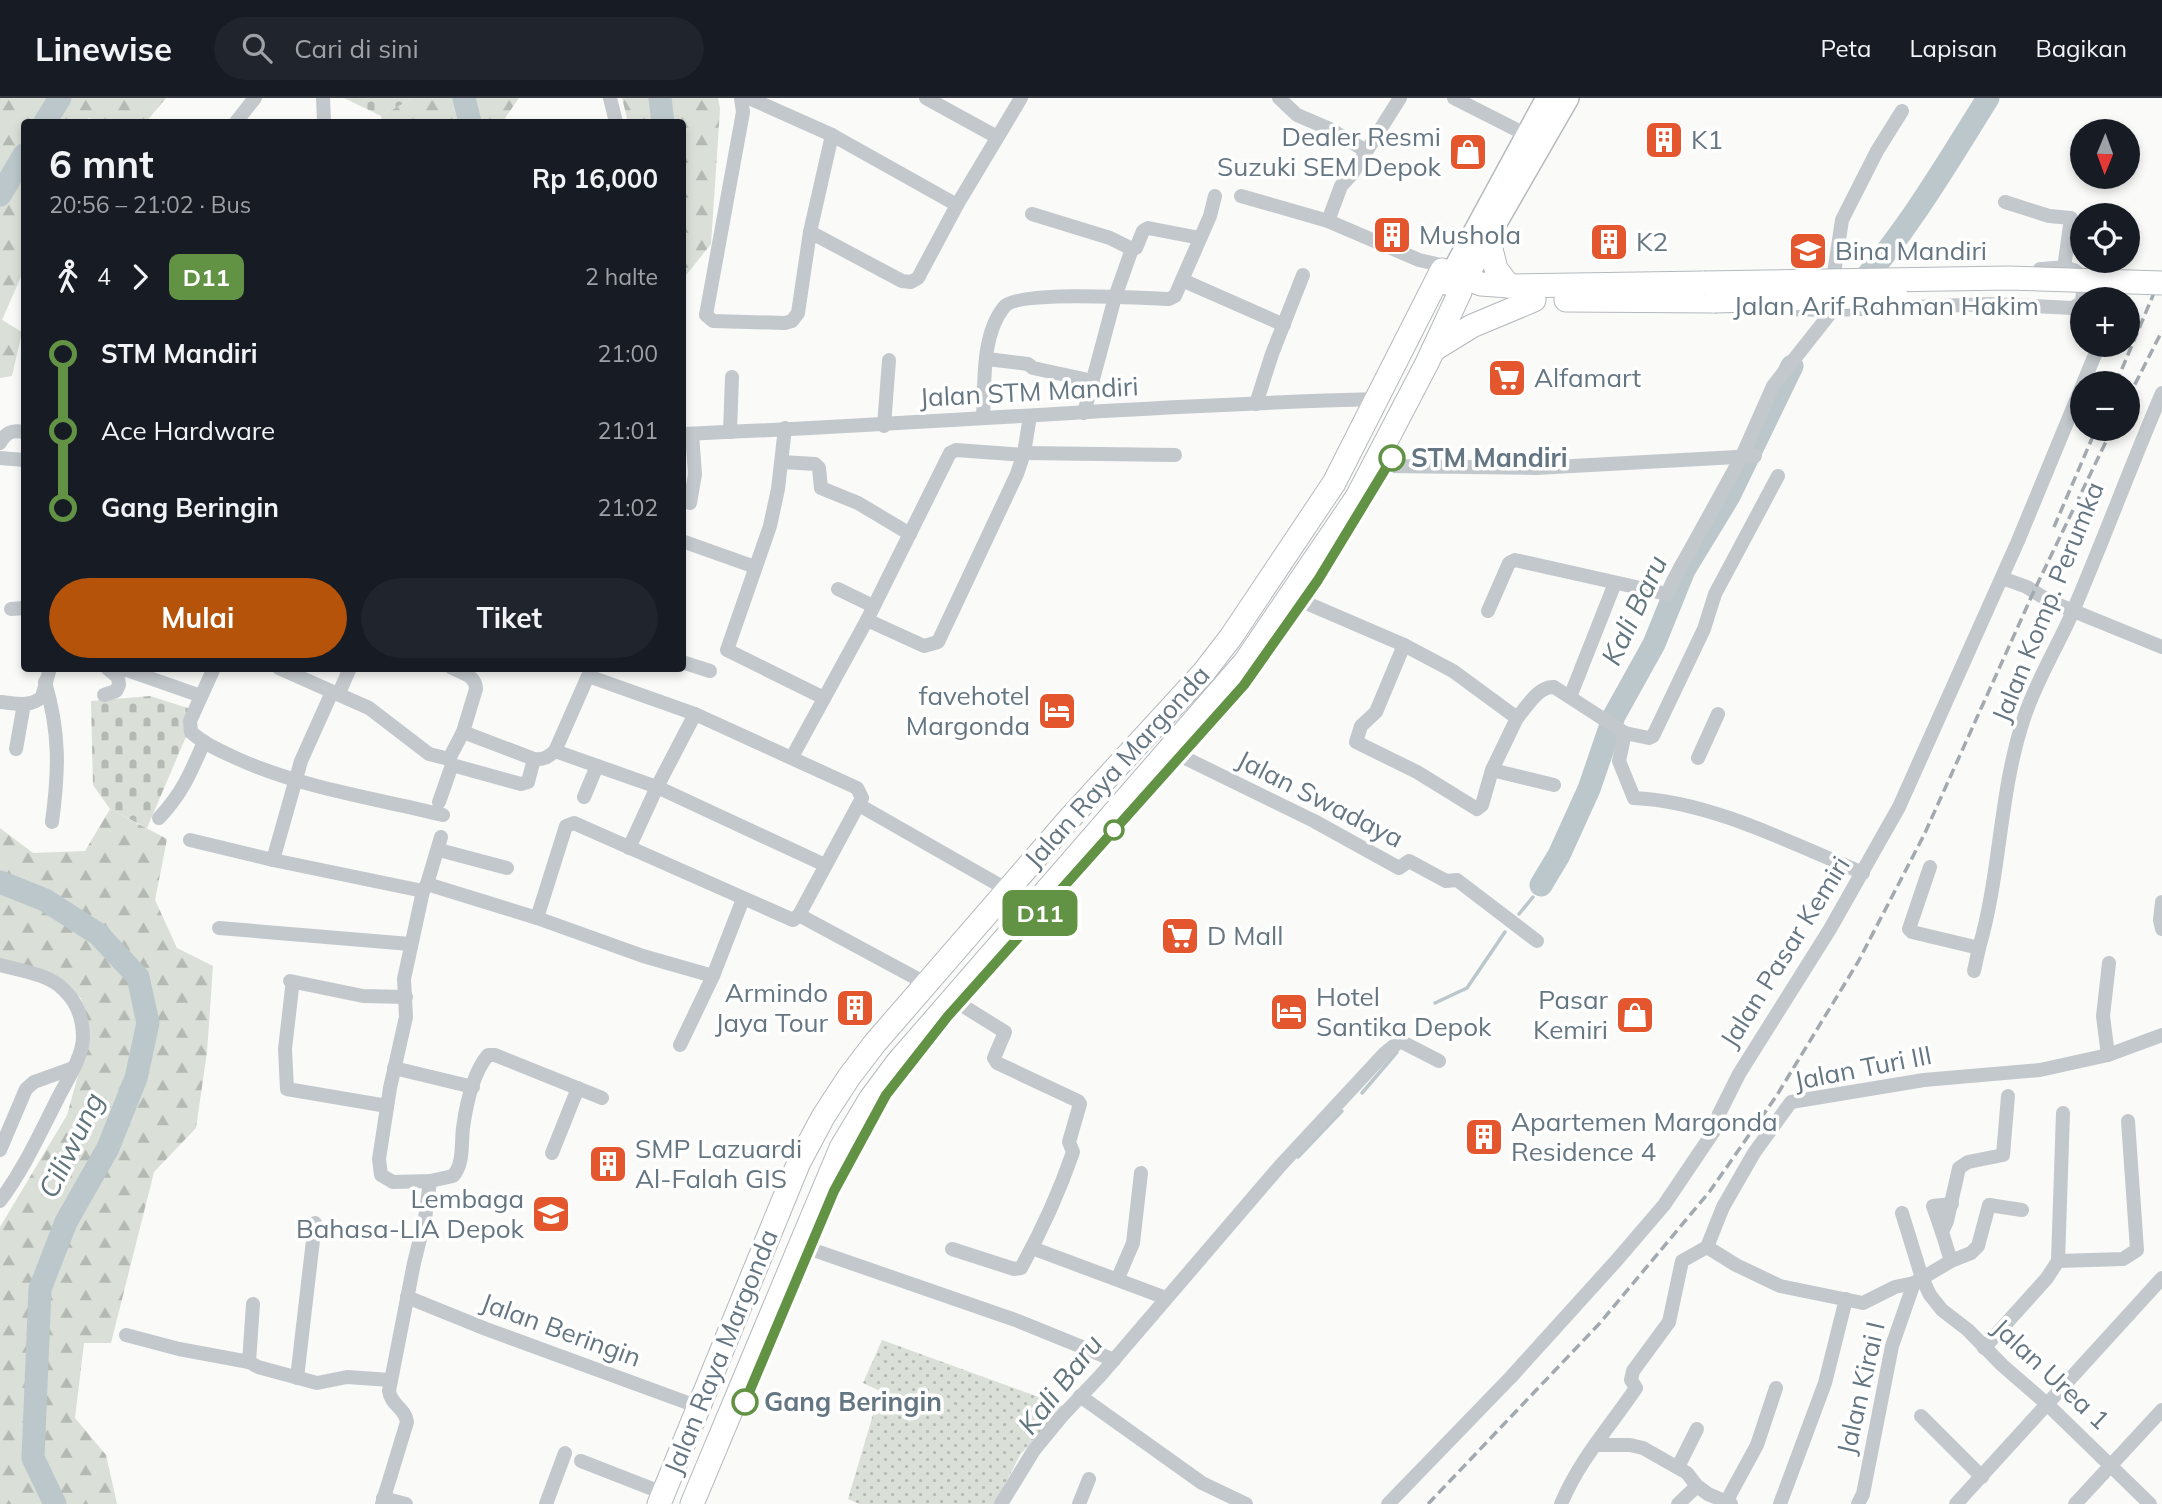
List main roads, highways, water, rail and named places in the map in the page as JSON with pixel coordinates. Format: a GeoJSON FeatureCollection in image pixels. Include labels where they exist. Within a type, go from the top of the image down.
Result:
{"type":"FeatureCollection","features":[{"type":"Feature","properties":{"kind":"highway"},"geometry":{"type":"LineString","coordinates":[[1488,237],[1496,269],[1508,286]]}},
{"type":"Feature","properties":{"kind":"highway","name":"Jalan Arif Rahman Hakim"},"geometry":{"type":"LineString","coordinates":[[1450,277],[1481,284],[1508,286],[1680,292],[2011,294],[2162,298]]}},
{"type":"Feature","properties":{"kind":"highway","name":"Jalan Arif Rahman Hakim"},"geometry":{"type":"LineString","coordinates":[[1450,277],[1488,299],[1534,300],[1680,292]]}},
{"type":"Feature","properties":{"kind":"highway","name":"Jalan Raya Margonda"},"geometry":{"type":"LineString","coordinates":[[943,1001],[1227,673],[1341,534],[1388,466],[1425,389],[1450,277]]}},
{"type":"Feature","properties":{"kind":"highway","name":"Jalan Raya Margonda"},"geometry":{"type":"LineString","coordinates":[[664,1500],[699,1407],[793,1193],[859,1084],[878,1059],[943,1001],[1181,756],[1338,486],[1450,277]]}},
{"type":"Feature","properties":{"kind":"highway","name":"Jalan Arif Rahman Hakim"},"geometry":{"type":"LineString","coordinates":[[1709,292],[2021,278],[2162,283]]}},
{"type":"Feature","properties":{"kind":"highway"},"geometry":{"type":"LineString","coordinates":[[1430,357],[1472,326],[1534,300]]}},
{"type":"Feature","properties":{"kind":"highway","name":"Jalan Raya Margonda"},"geometry":{"type":"LineString","coordinates":[[703,1504],[841,1148],[865,1108],[943,1001],[1014,893],[1227,673],[1304,602],[1430,357]]}},
{"type":"Feature","properties":{"kind":"highway","name":"Jalan Raya Margonda"},"geometry":{"type":"LineString","coordinates":[[664,1500],[793,1193]]}},
{"type":"Feature","properties":{"kind":"highway","name":"Jalan Raya Margonda"},"geometry":{"type":"LineString","coordinates":[[692,1504],[804,1247]]}},
{"type":"Feature","properties":{"kind":"main road","name":"Jalan Raya Margonda"},"geometry":{"type":"LineString","coordinates":[[1450,277],[1537,98]]}},
{"type":"Feature","properties":{"kind":"main road","name":"Jalan Raya Margonda"},"geometry":{"type":"LineString","coordinates":[[1450,277],[1548,98]]}},
{"type":"Feature","properties":{"kind":"main road","name":"Jalan Raya Margonda"},"geometry":{"type":"LineString","coordinates":[[1450,277],[1488,237],[1568,98]]}},
{"type":"Feature","properties":{"kind":"waterway","name":"Ciliwung"},"geometry":{"type":"LineString","coordinates":[[47,119],[60,98]]}},
{"type":"Feature","properties":{"kind":"waterway","name":"Ciliwung"},"geometry":{"type":"LineString","coordinates":[[464,98],[469,119]]}},
{"type":"Feature","properties":{"kind":"waterway"},"geometry":{"type":"LineString","coordinates":[[660,98],[663,119]]}},
{"type":"Feature","properties":{"kind":"waterway","name":"Kali Baru"},"geometry":{"type":"LineString","coordinates":[[1854,291],[1909,222],[1988,98]]}},
{"type":"Feature","properties":{"kind":"waterway","name":"Ciliwung"},"geometry":{"type":"LineString","coordinates":[[0,195],[21,160]]}},
{"type":"Feature","properties":{"kind":"waterway","name":"Kali Baru"},"geometry":{"type":"LineString","coordinates":[[1541,885],[1559,855],[1589,789],[1614,716],[1654,644],[1684,570],[1729,496],[1792,366]]}},
{"type":"Feature","properties":{"kind":"waterway","name":"Ciliwung"},"geometry":{"type":"LineString","coordinates":[[0,882],[45,900],[98,934],[138,977],[148,1023],[136,1078],[108,1148],[66,1222],[40,1289],[33,1458],[55,1504]]}},
{"type":"Feature","properties":{"kind":"waterway","name":"Kali Baru"},"geometry":{"type":"LineString","coordinates":[[1519,914],[1533,897]]}},
{"type":"Feature","properties":{"kind":"waterway","name":"Kali Baru"},"geometry":{"type":"LineString","coordinates":[[1435,1003],[1467,988],[1505,932]]}},
{"type":"Feature","properties":{"kind":"waterway","name":"Kali Baru"},"geometry":{"type":"LineString","coordinates":[[1362,1093],[1397,1052]]}},
{"type":"Feature","properties":{"kind":"waterway","name":"Kali Baru"},"geometry":{"type":"LineString","coordinates":[[1298,1157],[1342,1111]]}},
{"type":"Feature","properties":{"kind":"railway"},"geometry":{"type":"LineString","coordinates":[[2121,371],[2162,274]]}},
{"type":"Feature","properties":{"kind":"railway"},"geometry":{"type":"LineString","coordinates":[[2140,374],[2162,331]]}},
{"type":"Feature","properties":{"kind":"railway"},"geometry":{"type":"LineString","coordinates":[[2054,527],[2091,441]]}},
{"type":"Feature","properties":{"kind":"railway"},"geometry":{"type":"LineString","coordinates":[[1428,1504],[1600,1323],[1710,1191],[1777,1095],[1858,962],[1924,835],[2034,591],[2106,441]]}},
{"type":"Feature","properties":{"kind":"place","name":"K1"},"geometry":{"type":"Point","coordinates":[1664,140]}},
{"type":"Feature","properties":{"kind":"place","name":"Dealer Resmi Suzuki SEM Depok"},"geometry":{"type":"Point","coordinates":[1468,152]}},
{"type":"Feature","properties":{"kind":"place","name":"Mushola"},"geometry":{"type":"Point","coordinates":[1392,235]}},
{"type":"Feature","properties":{"kind":"place","name":"K2"},"geometry":{"type":"Point","coordinates":[1609,242]}},
{"type":"Feature","properties":{"kind":"place","name":"Bina Mandiri"},"geometry":{"type":"Point","coordinates":[1808,251]}},
{"type":"Feature","properties":{"kind":"place","name":"Alfamart"},"geometry":{"type":"Point","coordinates":[1507,378]}},
{"type":"Feature","properties":{"kind":"place","name":"STM Mandiri"},"geometry":{"type":"Point","coordinates":[1392,458]}},
{"type":"Feature","properties":{"kind":"place","name":"favehotel Margonda"},"geometry":{"type":"Point","coordinates":[1057,711]}},
{"type":"Feature","properties":{"kind":"place","name":"D Mall"},"geometry":{"type":"Point","coordinates":[1180,936]}},
{"type":"Feature","properties":{"kind":"place","name":"Armindo Jaya Tour"},"geometry":{"type":"Point","coordinates":[855,1008]}},
{"type":"Feature","properties":{"kind":"place","name":"Hotel Santika Depok"},"geometry":{"type":"Point","coordinates":[1289,1012]}},
{"type":"Feature","properties":{"kind":"place","name":"Pasar Kemiri"},"geometry":{"type":"Point","coordinates":[1635,1015]}},
{"type":"Feature","properties":{"kind":"place","name":"Apartemen Margonda Residence 4"},"geometry":{"type":"Point","coordinates":[1484,1137]}},
{"type":"Feature","properties":{"kind":"place","name":"SMP Lazuardi Al-Falah GIS"},"geometry":{"type":"Point","coordinates":[608,1164]}},
{"type":"Feature","properties":{"kind":"place","name":"Lembaga Bahasa-LIA Depok"},"geometry":{"type":"Point","coordinates":[551,1214]}},
{"type":"Feature","properties":{"kind":"place","name":"Gang Beringin"},"geometry":{"type":"Point","coordinates":[745,1402]}}]}
